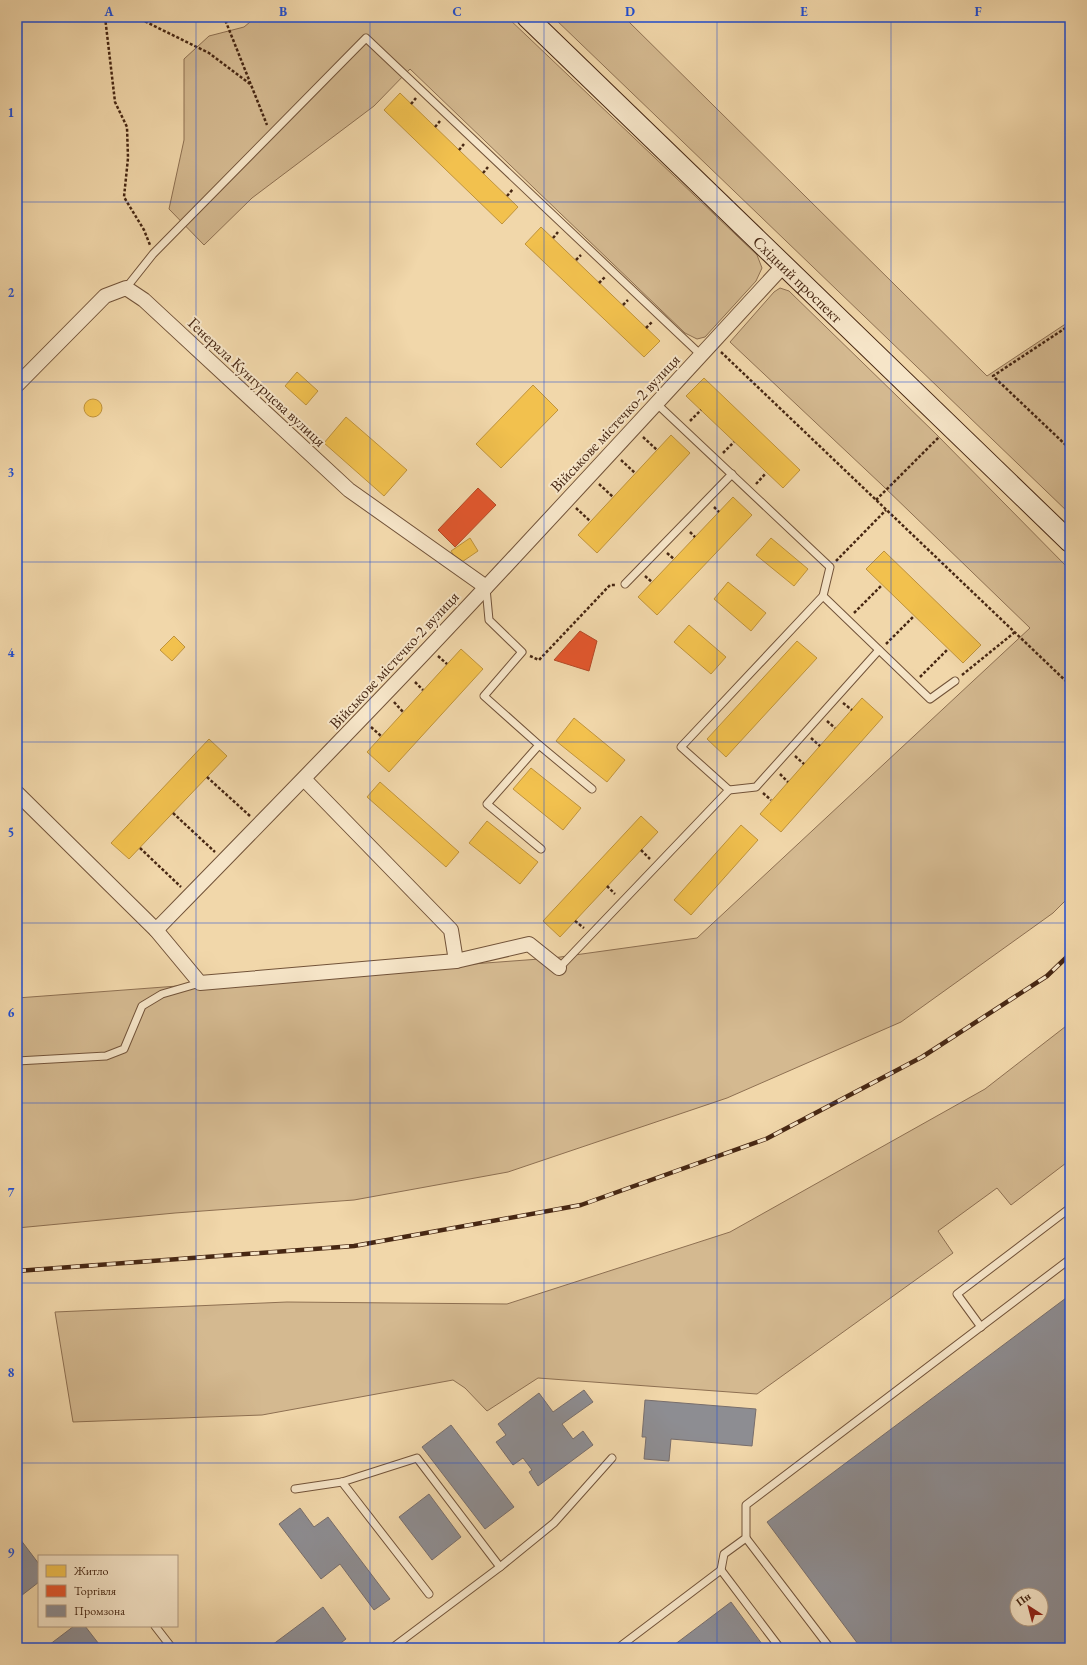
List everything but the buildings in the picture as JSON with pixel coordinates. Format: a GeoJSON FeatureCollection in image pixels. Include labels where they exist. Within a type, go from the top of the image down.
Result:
{"type":"FeatureCollection","features":[{"type":"Feature","properties":{"kind":"main road","name":"Східний проспект"},"geometry":{"type":"LineString","coordinates":[[527,17],[950,426],[1068,536]]}},
{"type":"Feature","properties":{"kind":"street","name":"Військове містечко-2 вулиця"},"geometry":{"type":"LineString","coordinates":[[156,930],[304,779],[486,587],[634,429],[784,265]]}},
{"type":"Feature","properties":{"kind":"street"},"geometry":{"type":"LineString","coordinates":[[17,385],[105,296],[126,288]]}},
{"type":"Feature","properties":{"kind":"street","name":"Генерала Кунгурцева вулиця"},"geometry":{"type":"LineString","coordinates":[[126,288],[144,300],[349,490],[486,587]]}},
{"type":"Feature","properties":{"kind":"street"},"geometry":{"type":"LineString","coordinates":[[304,779],[451,930],[456,961]]}},
{"type":"Feature","properties":{"kind":"street"},"geometry":{"type":"LineString","coordinates":[[17,794],[156,930],[200,983],[456,961],[529,944],[559,968]]}},
{"type":"Feature","properties":{"kind":"lane"},"geometry":{"type":"LineString","coordinates":[[126,288],[153,254],[366,38],[701,355]]}},
{"type":"Feature","properties":{"kind":"lane"},"geometry":{"type":"LineString","coordinates":[[657,404],[830,567],[823,596],[681,747],[729,790]]}},
{"type":"Feature","properties":{"kind":"lane"},"geometry":{"type":"LineString","coordinates":[[625,584],[732,474]]}},
{"type":"Feature","properties":{"kind":"lane"},"geometry":{"type":"LineString","coordinates":[[486,587],[489,620],[522,652],[484,696],[539,745],[592,789]]}},
{"type":"Feature","properties":{"kind":"lane"},"geometry":{"type":"LineString","coordinates":[[823,596],[930,699],[955,681]]}},
{"type":"Feature","properties":{"kind":"lane"},"geometry":{"type":"LineString","coordinates":[[559,968],[729,790],[756,787],[879,650]]}},
{"type":"Feature","properties":{"kind":"lane"},"geometry":{"type":"LineString","coordinates":[[539,745],[487,804],[541,849]]}},
{"type":"Feature","properties":{"kind":"lane"},"geometry":{"type":"LineString","coordinates":[[17,1060],[106,1056],[124,1049],[142,1006],[162,994],[200,983]]}},
{"type":"Feature","properties":{"kind":"lane"},"geometry":{"type":"LineString","coordinates":[[981,1327],[957,1294],[1070,1208]]}},
{"type":"Feature","properties":{"kind":"lane"},"geometry":{"type":"LineString","coordinates":[[830,1648],[746,1538],[746,1505],[1070,1260]]}},
{"type":"Feature","properties":{"kind":"lane"},"geometry":{"type":"LineString","coordinates":[[294,1489],[342,1482],[417,1458],[500,1567]]}},
{"type":"Feature","properties":{"kind":"lane"},"geometry":{"type":"LineString","coordinates":[[392,1648],[500,1567],[554,1523],[612,1458]]}},
{"type":"Feature","properties":{"kind":"lane"},"geometry":{"type":"LineString","coordinates":[[342,1482],[429,1594]]}},
{"type":"Feature","properties":{"kind":"lane"},"geometry":{"type":"LineString","coordinates":[[618,1648],[721,1570],[724,1554],[746,1538]]}},
{"type":"Feature","properties":{"kind":"lane"},"geometry":{"type":"LineString","coordinates":[[721,1570],[780,1648]]}},
{"type":"Feature","properties":{"kind":"lane"},"geometry":{"type":"LineString","coordinates":[[156,1627],[172,1648]]}},
{"type":"Feature","properties":{"kind":"path"},"geometry":{"type":"LineString","coordinates":[[105,17],[115,102],[127,127],[128,158],[124,197],[144,230],[153,254]]}},
{"type":"Feature","properties":{"kind":"path"},"geometry":{"type":"LineString","coordinates":[[136,17],[209,53],[250,84]]}},
{"type":"Feature","properties":{"kind":"path"},"geometry":{"type":"LineString","coordinates":[[222,17],[226,22],[271,135]]}},
{"type":"Feature","properties":{"kind":"path"},"geometry":{"type":"LineString","coordinates":[[1070,325],[993,376],[1070,449]]}},
{"type":"Feature","properties":{"kind":"path"},"geometry":{"type":"LineString","coordinates":[[712,343],[1070,685]]}},
{"type":"Feature","properties":{"kind":"path"},"geometry":{"type":"LineString","coordinates":[[683,429],[701,410]]}},
{"type":"Feature","properties":{"kind":"path"},"geometry":{"type":"LineString","coordinates":[[876,500],[950,426]]}},
{"type":"Feature","properties":{"kind":"path"},"geometry":{"type":"LineString","coordinates":[[634,429],[657,450]]}},
{"type":"Feature","properties":{"kind":"path"},"geometry":{"type":"LineString","coordinates":[[716,460],[734,442]]}},
{"type":"Feature","properties":{"kind":"path"},"geometry":{"type":"LineString","coordinates":[[612,452],[635,473]]}},
{"type":"Feature","properties":{"kind":"path"},"geometry":{"type":"LineString","coordinates":[[749,491],[766,473]]}},
{"type":"Feature","properties":{"kind":"path"},"geometry":{"type":"LineString","coordinates":[[590,476],[613,497]]}},
{"type":"Feature","properties":{"kind":"path"},"geometry":{"type":"LineString","coordinates":[[567,500],[590,521]]}},
{"type":"Feature","properties":{"kind":"path"},"geometry":{"type":"LineString","coordinates":[[830,567],[886,510]]}},
{"type":"Feature","properties":{"kind":"path"},"geometry":{"type":"LineString","coordinates":[[522,652],[539,660],[610,585],[625,584]]}},
{"type":"Feature","properties":{"kind":"path"},"geometry":{"type":"LineString","coordinates":[[848,619],[882,585]]}},
{"type":"Feature","properties":{"kind":"path"},"geometry":{"type":"LineString","coordinates":[[879,650],[914,616]]}},
{"type":"Feature","properties":{"kind":"path"},"geometry":{"type":"LineString","coordinates":[[955,681],[1015,632]]}},
{"type":"Feature","properties":{"kind":"path"},"geometry":{"type":"LineString","coordinates":[[914,684],[948,648]]}},
{"type":"Feature","properties":{"kind":"path"},"geometry":{"type":"LineString","coordinates":[[207,777],[260,824]]}},
{"type":"Feature","properties":{"kind":"path"},"geometry":{"type":"LineString","coordinates":[[174,812],[224,860]]}},
{"type":"Feature","properties":{"kind":"path"},"geometry":{"type":"LineString","coordinates":[[140,848],[190,896]]}},
{"type":"Feature","properties":{"kind":"shaded area"},"geometry":{"type":"Polygon","coordinates":[[[256,17],[507,17],[757,255],[762,268],[756,281],[705,337],[697,339],[685,333],[410,69],[374,106],[252,198],[204,245],[169,209],[184,140],[184,59],[209,36],[244,27],[256,17]]]}},
{"type":"Feature","properties":{"kind":"shaded area"},"geometry":{"type":"Polygon","coordinates":[[[553,17],[624,17],[987,376],[1070,321],[1070,514],[553,17]]]}},
{"type":"Feature","properties":{"kind":"shaded area"},"geometry":{"type":"Polygon","coordinates":[[[780,288],[789,291],[936,434],[1070,570],[1070,896],[1053,913],[901,1022],[727,1098],[508,1172],[354,1200],[175,1213],[17,1228],[17,998],[553,958],[697,938],[1030,628],[882,485],[730,342],[774,292],[780,288]]]}},
{"type":"Feature","properties":{"kind":"shaded area"},"geometry":{"type":"Polygon","coordinates":[[[1070,1023],[1070,1160],[1011,1205],[997,1188],[938,1231],[953,1253],[757,1394],[538,1378],[487,1411],[465,1388],[453,1380],[262,1415],[73,1422],[55,1312],[287,1302],[507,1304],[730,1232],[985,1089],[1070,1023]]]}},
{"type":"Feature","properties":{"kind":"railway"},"geometry":{"type":"LineString","coordinates":[[17,1271],[354,1246],[581,1205],[766,1139],[922,1057],[1047,976],[1070,954]]}}]}
